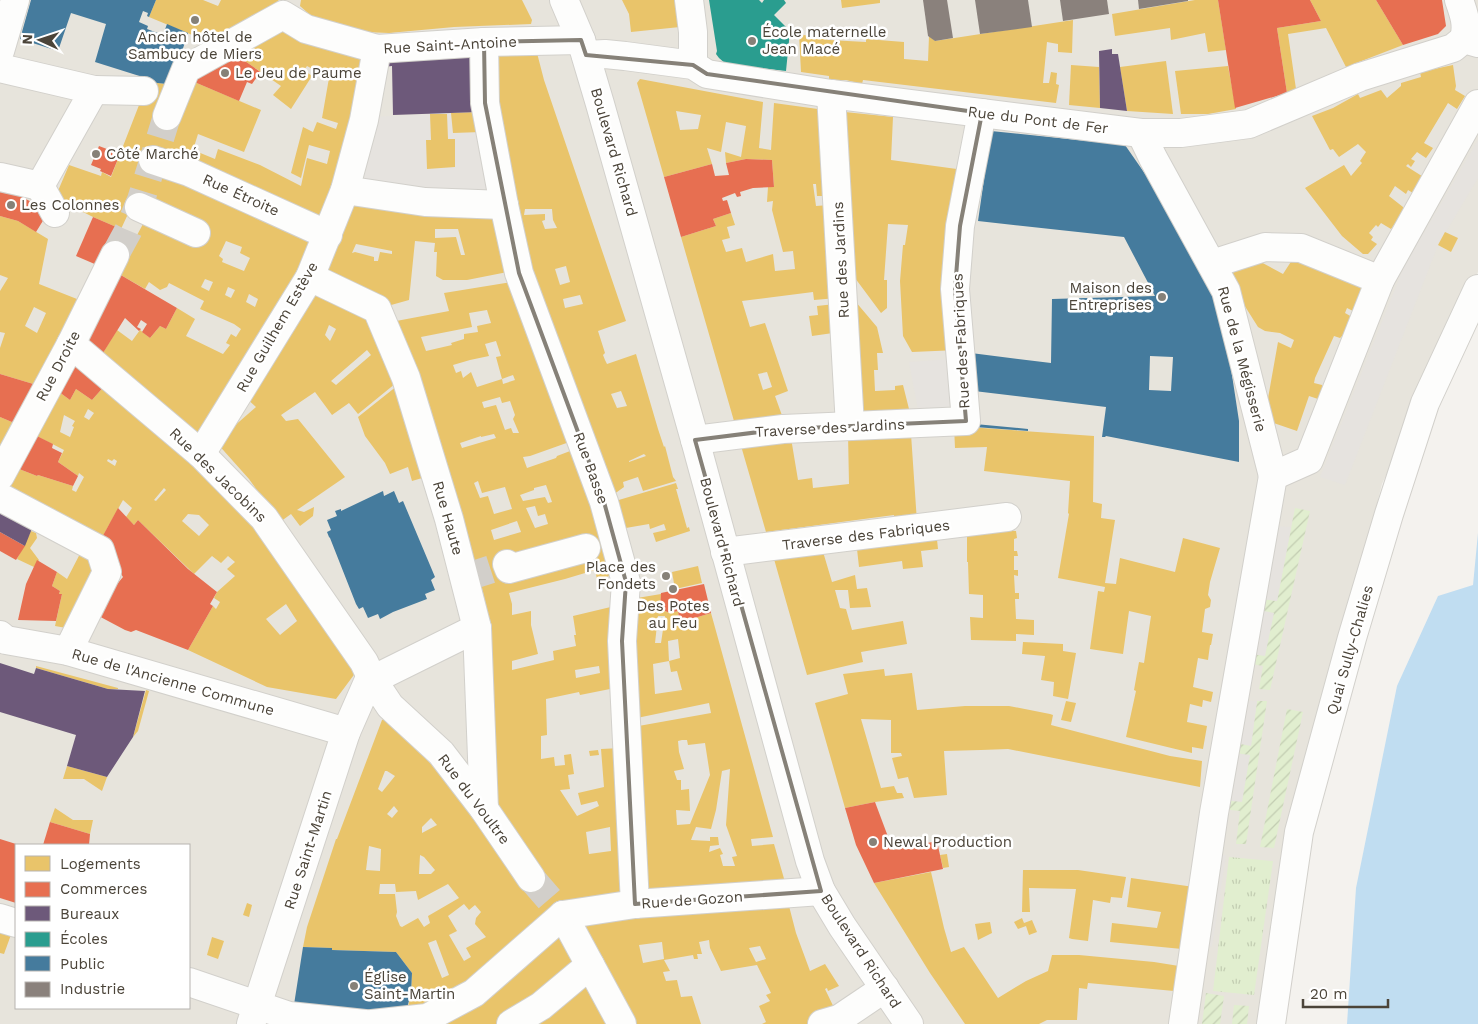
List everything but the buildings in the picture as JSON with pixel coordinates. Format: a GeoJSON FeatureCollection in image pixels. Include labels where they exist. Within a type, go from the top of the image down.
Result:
{"type":"FeatureCollection","features":[{"type":"Feature","properties":{"kind":"street"},"geometry":{"type":"LineString","coordinates":[[0,51],[15,0]]}},
{"type":"Feature","properties":{"kind":"street","name":"Boulevard Richard"},"geometry":{"type":"LineString","coordinates":[[564,0],[584,47],[695,440],[810,861],[821,891],[842,926],[909,1024]]}},
{"type":"Feature","properties":{"kind":"street"},"geometry":{"type":"LineString","coordinates":[[689,0],[693,32],[693,65]]}},
{"type":"Feature","properties":{"kind":"street"},"geometry":{"type":"LineString","coordinates":[[1459,0],[1466,19],[1466,30],[1471,41]]}},
{"type":"Feature","properties":{"kind":"street","name":"Rue Saint-Antoine"},"geometry":{"type":"LineString","coordinates":[[0,68],[94,90],[164,98],[186,69],[286,7],[306,29],[377,49],[484,42],[584,47]]}},
{"type":"Feature","properties":{"kind":"street","name":"Rue du Pont de Fer"},"geometry":{"type":"LineString","coordinates":[[584,47],[605,54],[693,65],[707,74],[831,94],[1141,133],[1180,133],[1249,124],[1360,77],[1471,41]]}},
{"type":"Feature","properties":{"kind":"street","name":"Rue Basse"},"geometry":{"type":"LineString","coordinates":[[484,42],[485,103],[519,273],[604,502],[626,582],[622,641],[635,904]]}},
{"type":"Feature","properties":{"kind":"street","name":"Rue Guilhem Estève"},"geometry":{"type":"LineString","coordinates":[[201,454],[310,277],[344,190],[364,120],[377,49]]}},
{"type":"Feature","properties":{"kind":"street"},"geometry":{"type":"LineString","coordinates":[[40,186],[94,90]]}},
{"type":"Feature","properties":{"kind":"street","name":"Rue des Jardins"},"geometry":{"type":"LineString","coordinates":[[831,94],[850,426]]}},
{"type":"Feature","properties":{"kind":"street"},"geometry":{"type":"LineString","coordinates":[[1183,1024],[1214,813],[1273,476],[1308,460],[1380,280],[1478,104]]}},
{"type":"Feature","properties":{"kind":"street","name":"Rue des Fabriques"},"geometry":{"type":"LineString","coordinates":[[966,421],[955,289],[960,226],[982,113]]}},
{"type":"Feature","properties":{"kind":"street","name":"Rue de la Mégisserie"},"geometry":{"type":"LineString","coordinates":[[1141,133],[1226,291],[1273,476]]}},
{"type":"Feature","properties":{"kind":"street","name":"Rue Étroite"},"geometry":{"type":"LineString","coordinates":[[153,160],[190,172],[328,234]]}},
{"type":"Feature","properties":{"kind":"street"},"geometry":{"type":"LineString","coordinates":[[0,177],[40,186],[56,213]]}},
{"type":"Feature","properties":{"kind":"street"},"geometry":{"type":"LineString","coordinates":[[344,190],[425,202],[504,205]]}},
{"type":"Feature","properties":{"kind":"street"},"geometry":{"type":"LineString","coordinates":[[138,206],[196,233]]}},
{"type":"Feature","properties":{"kind":"street"},"geometry":{"type":"LineString","coordinates":[[1212,264],[1265,247],[1301,248],[1380,280]]}},
{"type":"Feature","properties":{"kind":"street","name":"Rue Droite"},"geometry":{"type":"LineString","coordinates":[[0,476],[71,344],[115,255]]}},
{"type":"Feature","properties":{"kind":"street","name":"Rue Haute"},"geometry":{"type":"LineString","coordinates":[[310,277],[377,309],[406,378],[449,519],[477,628],[484,809]]}},
{"type":"Feature","properties":{"kind":"street","name":"Quai Sully-Chalies"},"geometry":{"type":"LineString","coordinates":[[1272,1024],[1300,832],[1352,638],[1389,514],[1426,403],[1478,289]]}},
{"type":"Feature","properties":{"kind":"street","name":"Rue des Jacobins"},"geometry":{"type":"LineString","coordinates":[[71,344],[201,454],[264,518],[364,662],[372,679]]}},
{"type":"Feature","properties":{"kind":"street","name":"Traverse des Jardins"},"geometry":{"type":"LineString","coordinates":[[695,440],[783,429],[966,421]]}},
{"type":"Feature","properties":{"kind":"street"},"geometry":{"type":"LineString","coordinates":[[0,497],[100,550],[107,572],[68,651]]}},
{"type":"Feature","properties":{"kind":"street","name":"Traverse des Fabriques"},"geometry":{"type":"LineString","coordinates":[[725,552],[1007,517]]}},
{"type":"Feature","properties":{"kind":"street"},"geometry":{"type":"LineString","coordinates":[[508,564],[509,569],[586,548]]}},
{"type":"Feature","properties":{"kind":"street"},"geometry":{"type":"LineString","coordinates":[[372,679],[477,628]]}},
{"type":"Feature","properties":{"kind":"street","name":"Rue de l'Ancienne Commune"},"geometry":{"type":"LineString","coordinates":[[0,635],[6,640],[68,651],[346,732]]}},
{"type":"Feature","properties":{"kind":"street","name":"Rue Saint-Martin"},"geometry":{"type":"LineString","coordinates":[[254,1014],[346,732],[368,682],[372,679]]}},
{"type":"Feature","properties":{"kind":"street","name":"Rue du Voultre"},"geometry":{"type":"LineString","coordinates":[[372,679],[390,706],[441,753],[484,809],[531,878]]}},
{"type":"Feature","properties":{"kind":"street","name":"Rue de Gozon"},"geometry":{"type":"LineString","coordinates":[[563,915],[635,904],[821,891]]}},
{"type":"Feature","properties":{"kind":"street"},"geometry":{"type":"LineString","coordinates":[[372,1024],[427,1018],[474,993],[563,915],[590,965],[617,1022]]}},
{"type":"Feature","properties":{"kind":"street"},"geometry":{"type":"LineString","coordinates":[[511,1024],[542,1006],[590,965]]}},
{"type":"Feature","properties":{"kind":"street"},"geometry":{"type":"LineString","coordinates":[[190,982],[254,1014],[365,1024]]}},
{"type":"Feature","properties":{"kind":"street"},"geometry":{"type":"LineString","coordinates":[[822,1024],[839,1019],[885,988]]}},
{"type":"Feature","properties":{"kind":"highlighted area"},"geometry":{"type":"Polygon","coordinates":[[[581,40],[586,55],[693,65],[707,74],[982,113],[960,226],[955,289],[966,421],[783,429],[695,440],[821,891],[635,904],[622,641],[626,582],[604,502],[519,273],[485,103],[484,42],[581,40]]]}},
{"type":"Feature","properties":{"kind":"shaded area"},"geometry":{"type":"Polygon","coordinates":[[[0,0],[1478,0],[1478,272],[1382,484],[1320,730],[1271,1024],[0,1024],[0,0]]]}},
{"type":"Feature","properties":{"kind":"shaded area"},"geometry":{"type":"Polygon","coordinates":[[[483,112],[497,200],[356,186],[371,117],[483,112]]]}},
{"type":"Feature","properties":{"kind":"shaded area"},"geometry":{"type":"Polygon","coordinates":[[[1478,140],[1478,178],[1438,245],[1345,485],[1320,477],[1403,269],[1478,140]]]}},
{"type":"Feature","properties":{"kind":"shaded area"},"geometry":{"type":"Polygon","coordinates":[[[952,359],[956,413],[919,415],[909,362],[952,359]]]}},
{"type":"Feature","properties":{"kind":"shaded area"},"geometry":{"type":"Polygon","coordinates":[[[1270,526],[1291,527],[1277,601],[1255,598],[1270,526]]]}},
{"type":"Feature","properties":{"kind":"shaded area"},"geometry":{"type":"Polygon","coordinates":[[[1253,609],[1274,613],[1265,656],[1245,653],[1253,609]]]}},
{"type":"Feature","properties":{"kind":"shaded area"},"geometry":{"type":"Polygon","coordinates":[[[1236,700],[1257,701],[1251,746],[1230,742],[1236,700]]]}},
{"type":"Feature","properties":{"kind":"shaded area"},"geometry":{"type":"Polygon","coordinates":[[[1228,752],[1250,755],[1242,802],[1222,800],[1228,752]]]}},
{"type":"Feature","properties":{"kind":"shaded area"},"geometry":{"type":"Polygon","coordinates":[[[1226,855],[1212,947],[1203,945],[1215,856],[1226,855]]]}},
{"type":"Feature","properties":{"kind":"green space"},"geometry":{"type":"Polygon","coordinates":[[[1295,508],[1310,511],[1270,690],[1259,689],[1263,666],[1241,662],[1242,652],[1265,655],[1253,609],[1255,598],[1277,601],[1295,508]]]}},
{"type":"Feature","properties":{"kind":"green space"},"geometry":{"type":"Polygon","coordinates":[[[1257,701],[1267,701],[1246,844],[1236,844],[1240,811],[1221,809],[1250,756],[1228,752],[1230,742],[1251,745],[1257,701]]]}},
{"type":"Feature","properties":{"kind":"green space"},"geometry":{"type":"Polygon","coordinates":[[[1287,709],[1303,712],[1274,848],[1260,847],[1287,709]]]}},
{"type":"Feature","properties":{"kind":"green space"},"geometry":{"type":"Polygon","coordinates":[[[1229,857],[1273,861],[1254,995],[1213,991],[1229,857]]]}},
{"type":"Feature","properties":{"kind":"green space"},"geometry":{"type":"Polygon","coordinates":[[[1206,993],[1224,996],[1220,1024],[1202,1024],[1206,993]]]}},
{"type":"Feature","properties":{"kind":"green space"},"geometry":{"type":"Polygon","coordinates":[[[1234,1005],[1249,1006],[1247,1024],[1232,1024],[1234,1005]]]}},
{"type":"Feature","properties":{"kind":"water"},"geometry":{"type":"Polygon","coordinates":[[[1478,533],[1478,1024],[1347,1024],[1356,888],[1397,686],[1438,596],[1473,585],[1478,533]]]}},
{"type":"Feature","properties":{"kind":"tunnel"},"geometry":{"type":"LineString","coordinates":[[115,255],[141,200],[167,116]]}},
{"type":"Feature","properties":{"kind":"tunnel"},"geometry":{"type":"LineString","coordinates":[[464,578],[507,564]]}},
{"type":"Feature","properties":{"kind":"tunnel"},"geometry":{"type":"LineString","coordinates":[[531,878],[563,915]]}},
{"type":"Feature","properties":{"kind":"place","name":"Ancien hôtel de Sambucy de Miers"},"geometry":{"type":"Point","coordinates":[195,20]}},
{"type":"Feature","properties":{"kind":"place","name":"École maternelle Jean Macé"},"geometry":{"type":"Point","coordinates":[752,41]}},
{"type":"Feature","properties":{"kind":"place","name":"Le Jeu de Paume"},"geometry":{"type":"Point","coordinates":[225,73]}},
{"type":"Feature","properties":{"kind":"place","name":"Côté Marché"},"geometry":{"type":"Point","coordinates":[96,154]}},
{"type":"Feature","properties":{"kind":"place","name":"Les Colonnes"},"geometry":{"type":"Point","coordinates":[11,205]}},
{"type":"Feature","properties":{"kind":"place","name":"Maison des Entreprises"},"geometry":{"type":"Point","coordinates":[1162,297]}},
{"type":"Feature","properties":{"kind":"place","name":"Place des Fondets"},"geometry":{"type":"Point","coordinates":[666,576]}},
{"type":"Feature","properties":{"kind":"place","name":"Des Potes au Feu"},"geometry":{"type":"Point","coordinates":[673,589]}},
{"type":"Feature","properties":{"kind":"place","name":"Newal Production"},"geometry":{"type":"Point","coordinates":[873,842]}},
{"type":"Feature","properties":{"kind":"place","name":"Église Saint-Martin"},"geometry":{"type":"Point","coordinates":[354,986]}}]}
